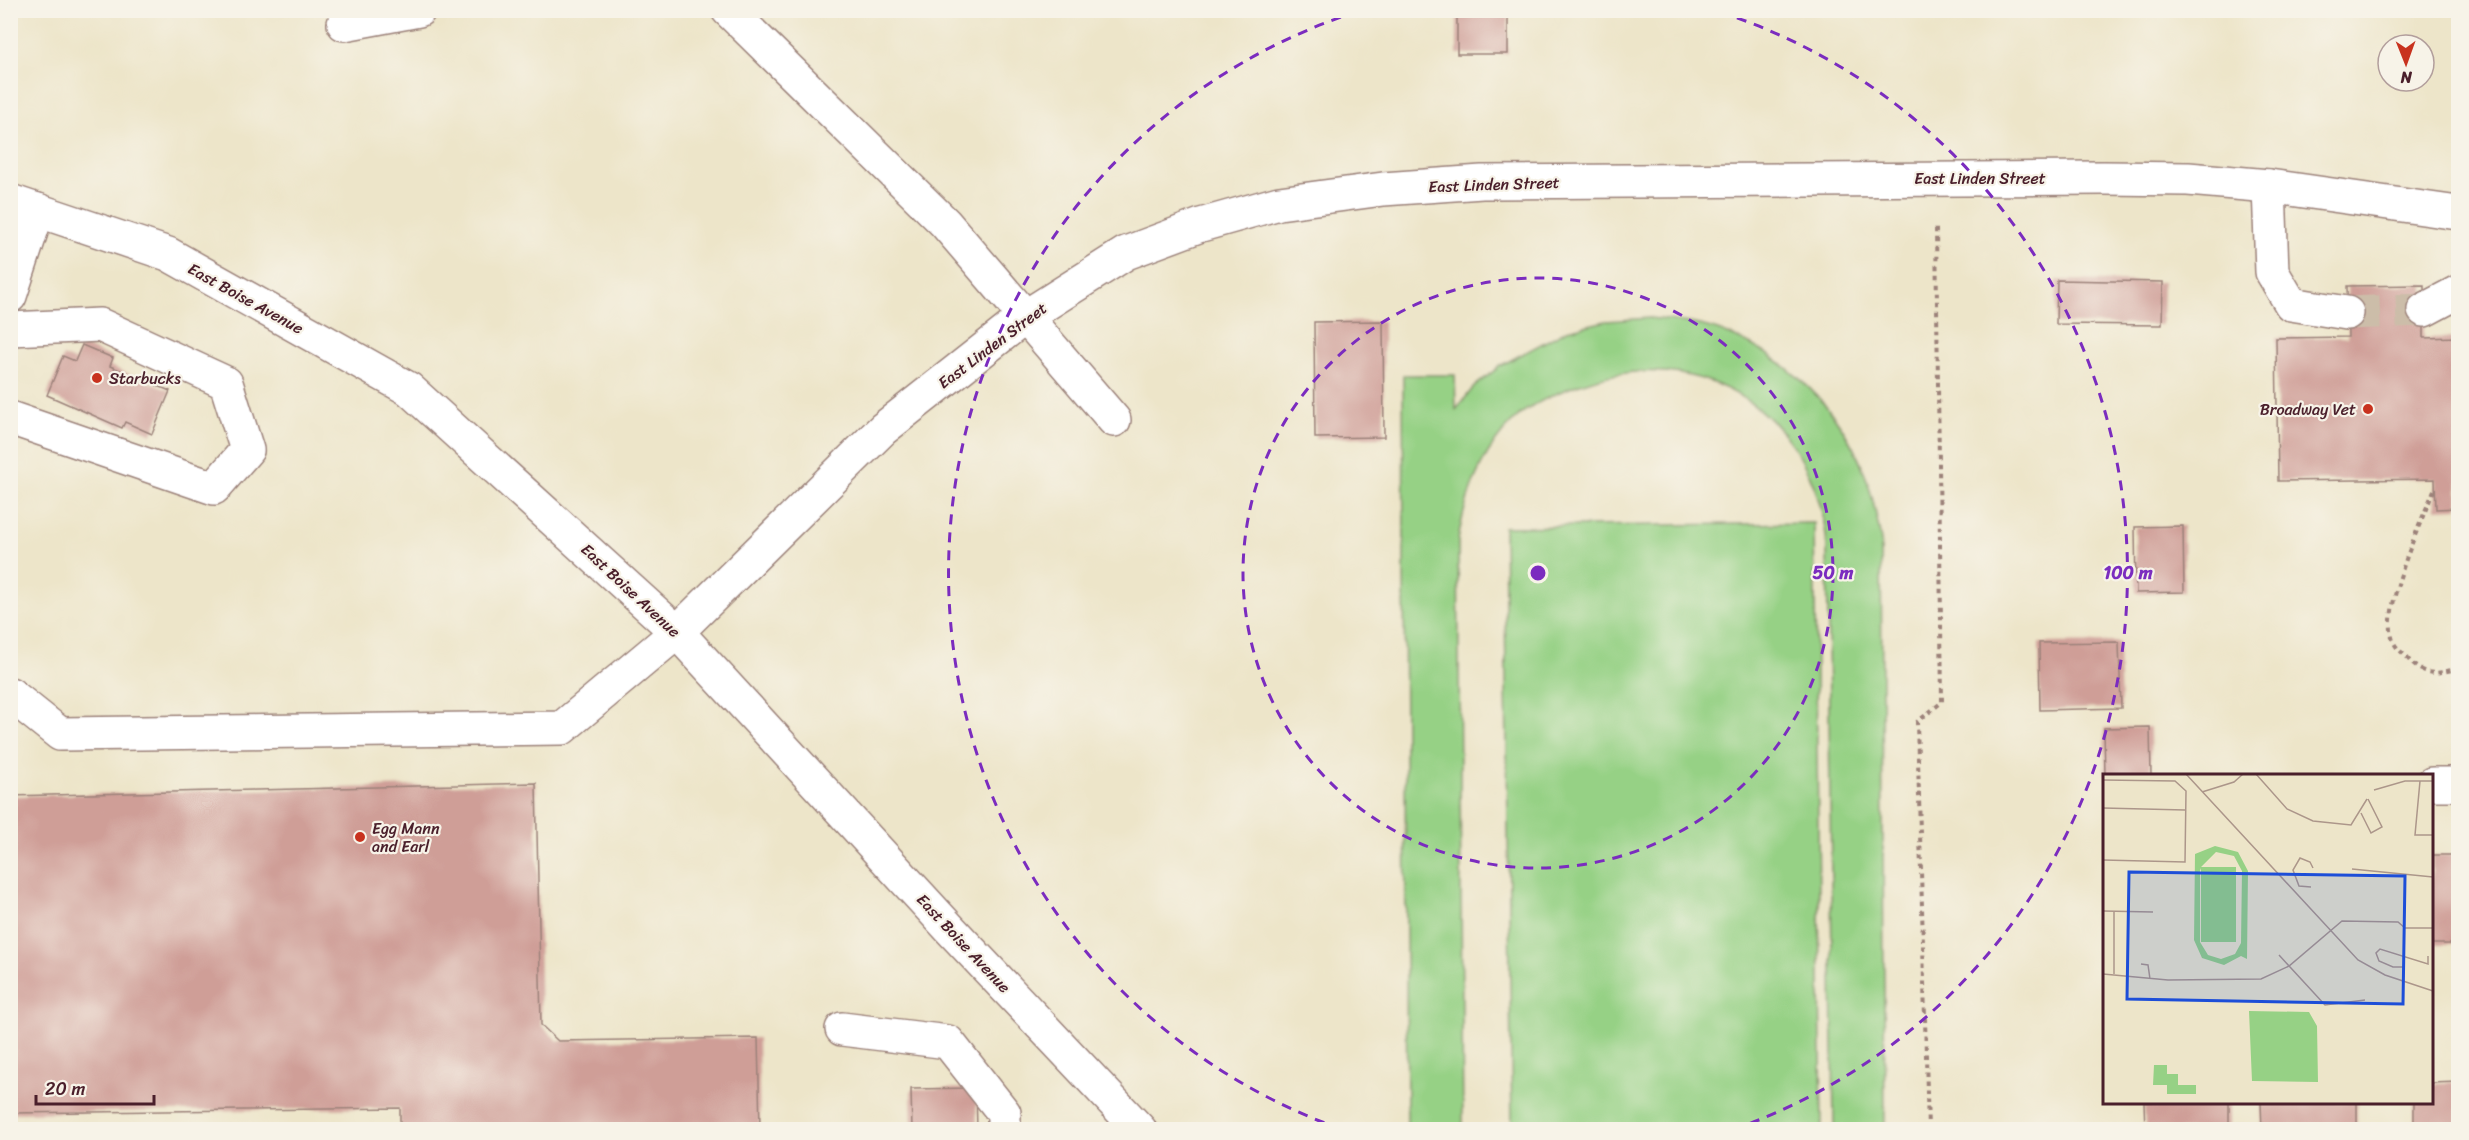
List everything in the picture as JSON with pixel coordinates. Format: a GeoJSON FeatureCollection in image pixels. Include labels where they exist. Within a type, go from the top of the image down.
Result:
{"type":"FeatureCollection","features":[{"type":"Feature","properties":{"kind":"street"},"geometry":{"type":"LineString","coordinates":[[344,24],[419,10]]}},
{"type":"Feature","properties":{"kind":"street"},"geometry":{"type":"LineString","coordinates":[[728,10],[945,223],[1114,420]]}},
{"type":"Feature","properties":{"kind":"street","name":"East Linden Street"},"geometry":{"type":"LineString","coordinates":[[10,693],[60,734],[562,728],[677,632],[883,429],[1025,317],[1126,253],[1202,225],[1279,204],[1383,189],[1482,182],[1934,178],[2188,179],[2269,186],[2458,213]]}},
{"type":"Feature","properties":{"kind":"street"},"geometry":{"type":"LineString","coordinates":[[2269,186],[2272,272],[2291,304],[2347,313]]}},
{"type":"Feature","properties":{"kind":"street"},"geometry":{"type":"LineString","coordinates":[[10,296],[24,205]]}},
{"type":"Feature","properties":{"kind":"street","name":"East Boise Avenue"},"geometry":{"type":"LineString","coordinates":[[24,205],[168,254],[409,388],[677,632],[952,931],[1140,1130]]}},
{"type":"Feature","properties":{"kind":"street"},"geometry":{"type":"LineString","coordinates":[[2424,310],[2458,292]]}},
{"type":"Feature","properties":{"kind":"street"},"geometry":{"type":"LineString","coordinates":[[10,329],[100,325],[226,383],[247,450],[214,488],[10,418]]}},
{"type":"Feature","properties":{"kind":"street"},"geometry":{"type":"LineString","coordinates":[[2433,784],[2458,784]]}},
{"type":"Feature","properties":{"kind":"street"},"geometry":{"type":"LineString","coordinates":[[842,1029],[948,1041],[1004,1113],[1004,1130]]}},
{"type":"Feature","properties":{"kind":"path"},"geometry":{"type":"LineString","coordinates":[[1928,1130],[1917,722],[1942,702],[1936,227]]}},
{"type":"Feature","properties":{"kind":"path"},"geometry":{"type":"LineString","coordinates":[[2434,490],[2400,578],[2391,610],[2394,642],[2417,670],[2438,674],[2458,668]]}},
{"type":"Feature","properties":{"kind":"green space"},"geometry":{"type":"Polygon","coordinates":[[[1650,318],[1696,324],[1723,332],[1769,355],[1790,371],[1809,388],[1841,427],[1865,474],[1870,491],[1881,541],[1885,1129],[1834,1129],[1827,546],[1818,500],[1801,459],[1776,425],[1745,399],[1708,381],[1667,372],[1623,373],[1577,385],[1535,405],[1514,420],[1492,446],[1470,492],[1458,541],[1463,1129],[1407,1129],[1403,375],[1455,375],[1456,410],[1473,388],[1500,366],[1567,330],[1606,321],[1650,318]]]}},
{"type":"Feature","properties":{"kind":"green space"},"geometry":{"type":"Polygon","coordinates":[[[1814,523],[1822,1129],[1512,1129],[1504,527],[1814,523]]]}},
{"type":"Feature","properties":{"kind":"building"},"geometry":{"type":"Polygon","coordinates":[[[1457,10],[1508,10],[1508,54],[1457,54],[1457,10]]]}},
{"type":"Feature","properties":{"kind":"building"},"geometry":{"type":"Polygon","coordinates":[[[2057,280],[2163,282],[2162,325],[2056,324],[2057,280]]]}},
{"type":"Feature","properties":{"kind":"building","name":"Broadway Vet"},"geometry":{"type":"Polygon","coordinates":[[[2424,285],[2424,338],[2458,337],[2458,508],[2436,509],[2435,479],[2278,481],[2276,338],[2348,337],[2347,286],[2424,285]]]}},
{"type":"Feature","properties":{"kind":"building"},"geometry":{"type":"Polygon","coordinates":[[[1383,321],[1384,437],[1315,438],[1314,322],[1383,321]]]}},
{"type":"Feature","properties":{"kind":"building","name":"Starbucks"},"geometry":{"type":"Polygon","coordinates":[[[82,345],[113,358],[110,366],[170,391],[152,434],[125,422],[122,428],[47,395],[63,356],[75,361],[82,345]]]}},
{"type":"Feature","properties":{"kind":"building"},"geometry":{"type":"Polygon","coordinates":[[[2183,526],[2184,592],[2136,593],[2135,527],[2183,526]]]}},
{"type":"Feature","properties":{"kind":"building"},"geometry":{"type":"Polygon","coordinates":[[[2119,642],[2121,708],[2040,710],[2039,643],[2119,642]]]}},
{"type":"Feature","properties":{"kind":"building"},"geometry":{"type":"Polygon","coordinates":[[[2150,727],[2151,774],[2105,774],[2104,728],[2150,727]]]}},
{"type":"Feature","properties":{"kind":"building"},"geometry":{"type":"Polygon","coordinates":[[[536,783],[541,1025],[558,1041],[758,1038],[760,1130],[400,1130],[400,1108],[10,1113],[10,796],[536,783]]]}},
{"type":"Feature","properties":{"kind":"building"},"geometry":{"type":"Polygon","coordinates":[[[2433,855],[2458,855],[2458,944],[2433,944],[2433,855]]]}},
{"type":"Feature","properties":{"kind":"building"},"geometry":{"type":"Polygon","coordinates":[[[2458,1082],[2458,1130],[2414,1130],[2414,1104],[2433,1104],[2433,1083],[2458,1082]]]}},
{"type":"Feature","properties":{"kind":"building"},"geometry":{"type":"Polygon","coordinates":[[[976,1088],[977,1130],[912,1130],[911,1089],[976,1088]]]}},
{"type":"Feature","properties":{"kind":"building"},"geometry":{"type":"Polygon","coordinates":[[[2144,1104],[2229,1104],[2229,1130],[2145,1130],[2144,1104]]]}},
{"type":"Feature","properties":{"kind":"building"},"geometry":{"type":"Polygon","coordinates":[[[2261,1104],[2357,1104],[2357,1130],[2262,1130],[2261,1104]]]}},
{"type":"Feature","properties":{"kind":"tunnel"},"geometry":{"type":"LineString","coordinates":[[2347,313],[2424,310]]}},
{"type":"Feature","properties":{"kind":"place","name":"Starbucks"},"geometry":{"type":"Point","coordinates":[97,378]}},
{"type":"Feature","properties":{"kind":"place","name":"Broadway Vet"},"geometry":{"type":"Point","coordinates":[2368,409]}},
{"type":"Feature","properties":{"kind":"place","name":"Egg Mann and Earl"},"geometry":{"type":"Point","coordinates":[360,837]}}]}
